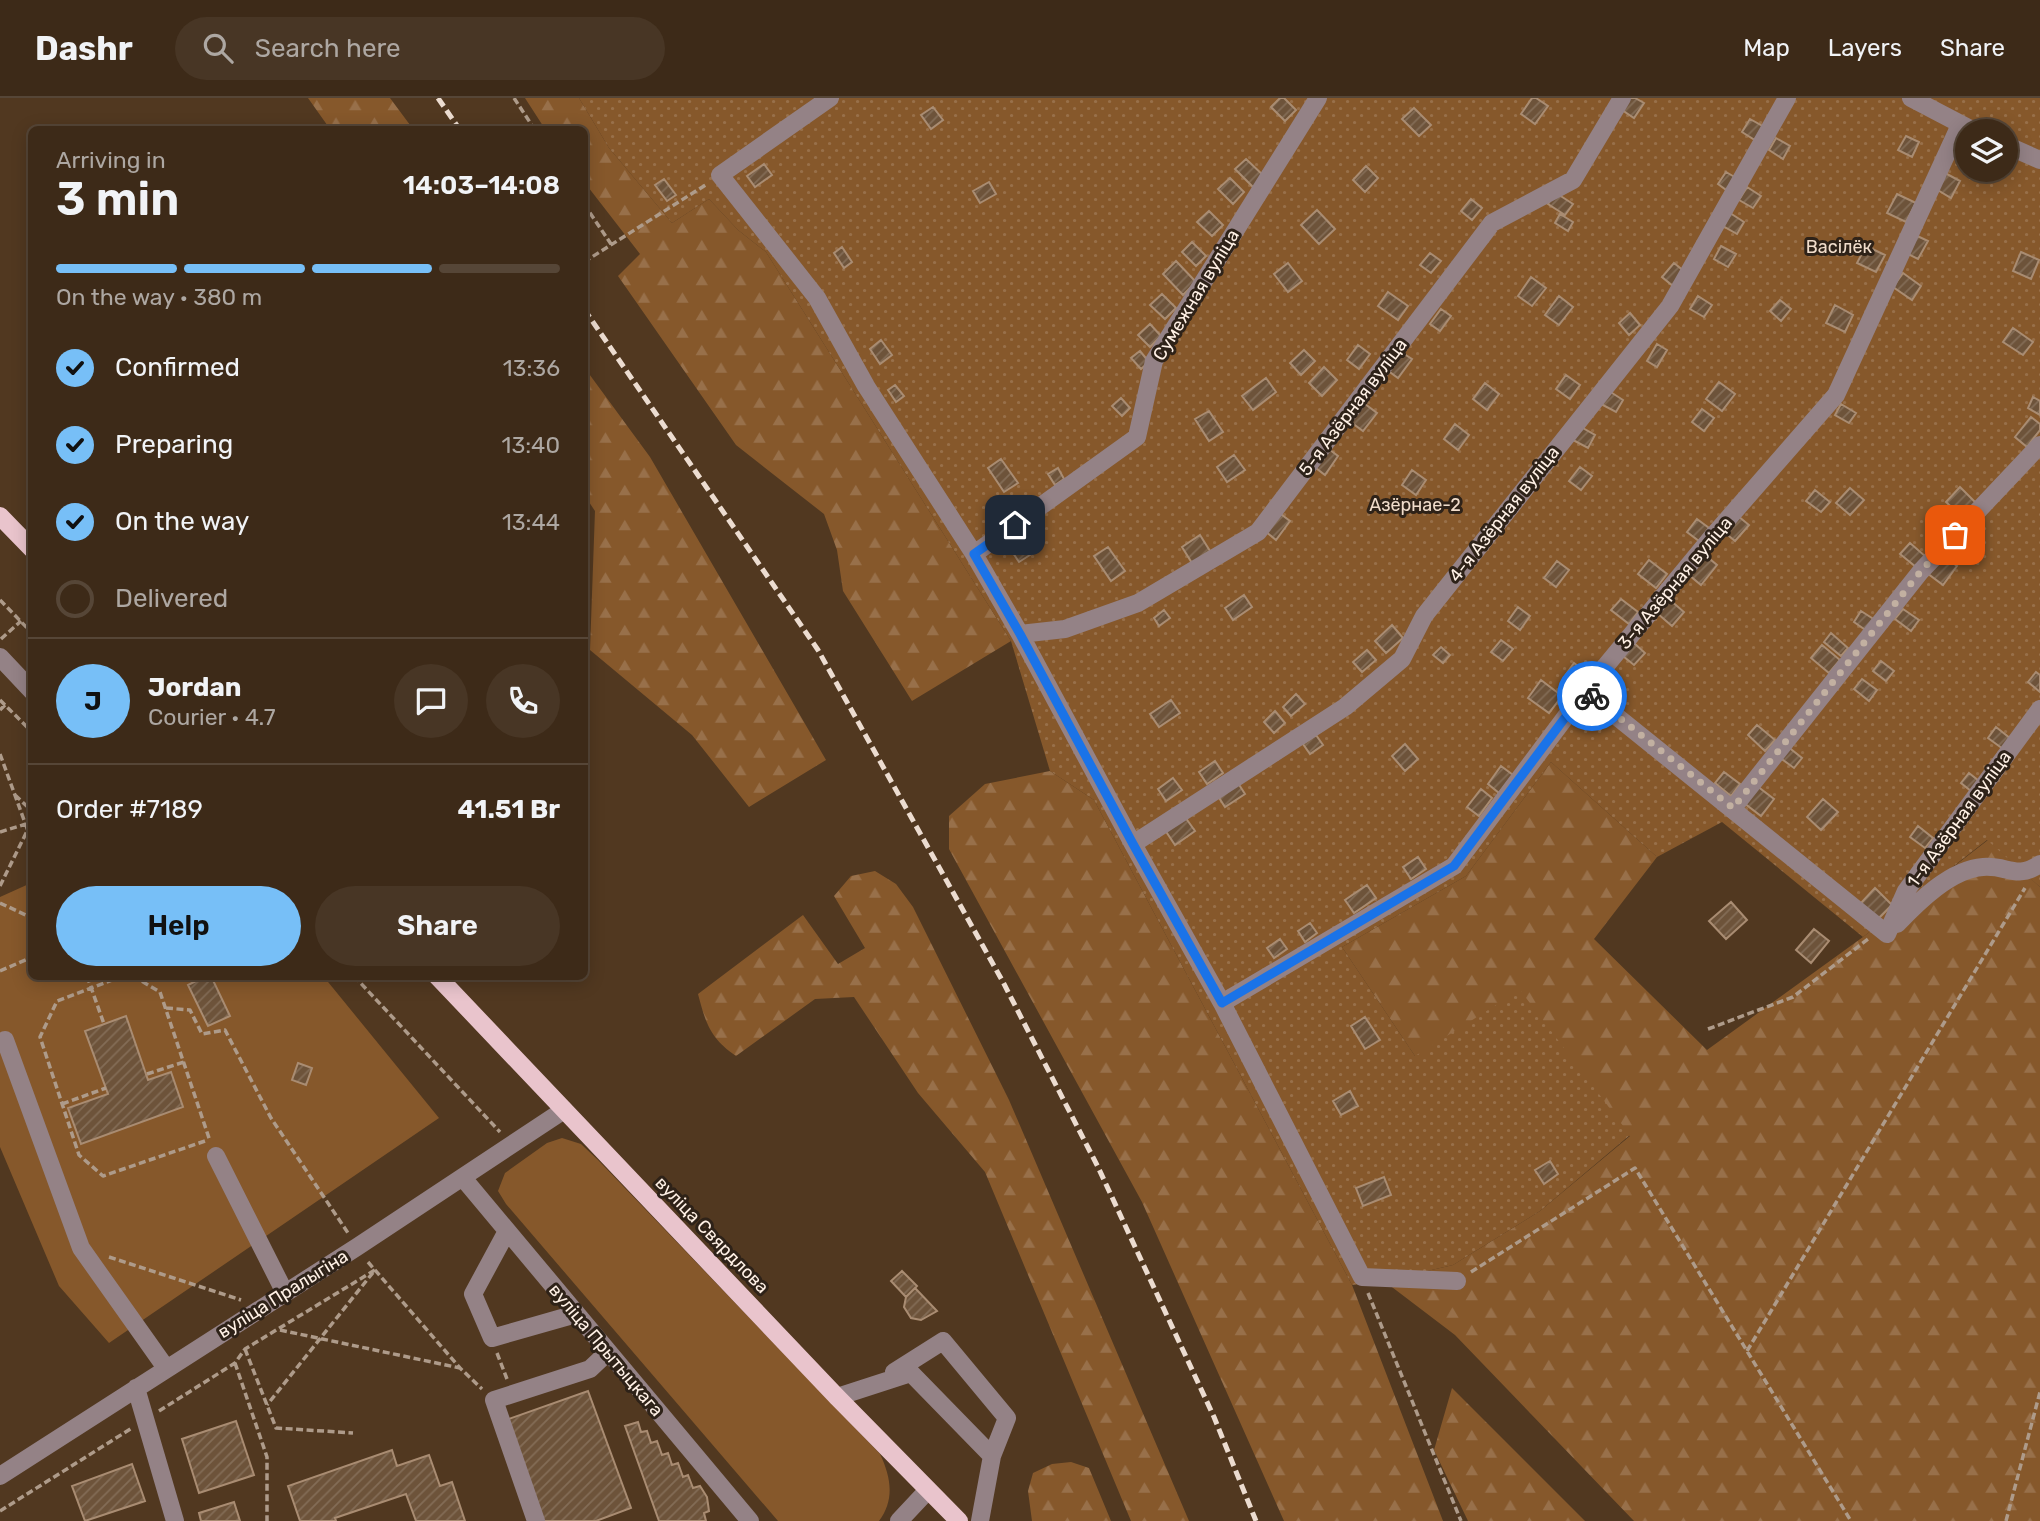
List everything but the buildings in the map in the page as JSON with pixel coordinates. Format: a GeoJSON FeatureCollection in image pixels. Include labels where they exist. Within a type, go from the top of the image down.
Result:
{"type":"FeatureCollection","features":[{"type":"Feature","properties":{"kind":"main road"},"geometry":{"type":"LineString","coordinates":[[0,516],[28,545]]}},
{"type":"Feature","properties":{"kind":"main road","name":"вуліца Свярдлова"},"geometry":{"type":"LineString","coordinates":[[441,980],[837,1397],[959,1521]]}},
{"type":"Feature","properties":{"kind":"street"},"geometry":{"type":"LineString","coordinates":[[830,98],[720,175],[817,298],[866,386],[974,554],[1222,1003],[1362,1278],[1457,1281]]}},
{"type":"Feature","properties":{"kind":"street","name":"Сумежная вуліца"},"geometry":{"type":"LineString","coordinates":[[974,554],[1137,437],[1154,361],[1318,98]]}},
{"type":"Feature","properties":{"kind":"street","name":"5-я Азёрная вуліца"},"geometry":{"type":"LineString","coordinates":[[1020,634],[1065,629],[1138,603],[1258,532],[1492,223],[1573,180],[1622,98]]}},
{"type":"Feature","properties":{"kind":"street","name":"4-я Азёрная вуліца"},"geometry":{"type":"LineString","coordinates":[[1133,844],[1345,707],[1402,659],[1424,616],[1671,306],[1787,98]]}},
{"type":"Feature","properties":{"kind":"street"},"geometry":{"type":"LineString","coordinates":[[1914,99],[1955,121]]}},
{"type":"Feature","properties":{"kind":"street"},"geometry":{"type":"LineString","coordinates":[[2018,150],[2040,160]]}},
{"type":"Feature","properties":{"kind":"street","name":"3-я Азёрная вуліца"},"geometry":{"type":"LineString","coordinates":[[1222,1003],[1454,866],[1585,691],[1712,537],[1836,396],[1955,153]]}},
{"type":"Feature","properties":{"kind":"street"},"geometry":{"type":"LineString","coordinates":[[1733,808],[1921,571],[2040,444]]}},
{"type":"Feature","properties":{"kind":"street"},"geometry":{"type":"LineString","coordinates":[[0,657],[28,687]]}},
{"type":"Feature","properties":{"kind":"street"},"geometry":{"type":"LineString","coordinates":[[1585,691],[1887,933],[1912,908],[1953,877],[1979,867],[2001,866],[2015,873],[2029,871],[2040,865]]}},
{"type":"Feature","properties":{"kind":"street","name":"1-я Азёрная вуліца"},"geometry":{"type":"LineString","coordinates":[[1887,933],[1906,891],[2040,709]]}},
{"type":"Feature","properties":{"kind":"street"},"geometry":{"type":"LineString","coordinates":[[5,1040],[81,1248],[166,1368]]}},
{"type":"Feature","properties":{"kind":"street","name":"вуліца Пралыгіна"},"geometry":{"type":"LineString","coordinates":[[0,1476],[357,1247],[564,1110]]}},
{"type":"Feature","properties":{"kind":"street"},"geometry":{"type":"LineString","coordinates":[[216,1156],[285,1293]]}},
{"type":"Feature","properties":{"kind":"street","name":"вуліца Прытыцкага"},"geometry":{"type":"LineString","coordinates":[[463,1178],[750,1521]]}},
{"type":"Feature","properties":{"kind":"street"},"geometry":{"type":"LineString","coordinates":[[507,1231],[473,1294],[492,1338],[576,1314]]}},
{"type":"Feature","properties":{"kind":"street"},"geometry":{"type":"LineString","coordinates":[[875,1384],[943,1341],[1007,1418],[992,1456],[981,1521]]}},
{"type":"Feature","properties":{"kind":"street"},"geometry":{"type":"LineString","coordinates":[[536,1521],[494,1400],[590,1369],[608,1352]]}},
{"type":"Feature","properties":{"kind":"street"},"geometry":{"type":"LineString","coordinates":[[837,1397],[911,1373],[992,1456]]}},
{"type":"Feature","properties":{"kind":"street"},"geometry":{"type":"LineString","coordinates":[[136,1388],[175,1521]]}},
{"type":"Feature","properties":{"kind":"street"},"geometry":{"type":"LineString","coordinates":[[899,1521],[928,1490]]}},
{"type":"Feature","properties":{"kind":"path"},"geometry":{"type":"LineString","coordinates":[[514,98],[532,126]]}},
{"type":"Feature","properties":{"kind":"path"},"geometry":{"type":"LineString","coordinates":[[588,258],[720,175]]}},
{"type":"Feature","properties":{"kind":"path"},"geometry":{"type":"LineString","coordinates":[[588,210],[611,244]]}},
{"type":"Feature","properties":{"kind":"path"},"geometry":{"type":"LineString","coordinates":[[0,600],[28,629]]}},
{"type":"Feature","properties":{"kind":"path"},"geometry":{"type":"LineString","coordinates":[[0,640],[20,621]]}},
{"type":"Feature","properties":{"kind":"path"},"geometry":{"type":"LineString","coordinates":[[0,700],[28,728]]}},
{"type":"Feature","properties":{"kind":"path"},"geometry":{"type":"LineString","coordinates":[[0,710],[5,705]]}},
{"type":"Feature","properties":{"kind":"path"},"geometry":{"type":"LineString","coordinates":[[0,754],[27,830],[0,886]]}},
{"type":"Feature","properties":{"kind":"path"},"geometry":{"type":"LineString","coordinates":[[14,795],[28,807]]}},
{"type":"Feature","properties":{"kind":"path"},"geometry":{"type":"LineString","coordinates":[[0,832],[28,823]]}},
{"type":"Feature","properties":{"kind":"path"},"geometry":{"type":"LineString","coordinates":[[1747,1351],[2040,865]]}},
{"type":"Feature","properties":{"kind":"path"},"geometry":{"type":"LineString","coordinates":[[0,903],[28,916]]}},
{"type":"Feature","properties":{"kind":"path"},"geometry":{"type":"LineString","coordinates":[[1708,1029],[1793,998],[1869,939],[1887,933]]}},
{"type":"Feature","properties":{"kind":"path"},"geometry":{"type":"LineString","coordinates":[[0,971],[28,959]]}},
{"type":"Feature","properties":{"kind":"path"},"geometry":{"type":"LineString","coordinates":[[88,980],[104,1024]]}},
{"type":"Feature","properties":{"kind":"path"},"geometry":{"type":"LineString","coordinates":[[113,980],[57,1001],[40,1037],[79,1155],[103,1176],[210,1139],[160,992],[140,980]]}},
{"type":"Feature","properties":{"kind":"path"},"geometry":{"type":"LineString","coordinates":[[358,980],[505,1136]]}},
{"type":"Feature","properties":{"kind":"path"},"geometry":{"type":"LineString","coordinates":[[166,1008],[190,1010],[202,1034],[225,1030],[271,1118],[357,1247],[460,1368],[494,1400]]}},
{"type":"Feature","properties":{"kind":"path"},"geometry":{"type":"LineString","coordinates":[[147,1074],[184,1062]]}},
{"type":"Feature","properties":{"kind":"path"},"geometry":{"type":"LineString","coordinates":[[62,1104],[106,1088]]}},
{"type":"Feature","properties":{"kind":"path"},"geometry":{"type":"LineString","coordinates":[[1457,1281],[1635,1168],[1851,1521]]}},
{"type":"Feature","properties":{"kind":"path"},"geometry":{"type":"LineString","coordinates":[[81,1248],[263,1307]]}},
{"type":"Feature","properties":{"kind":"path"},"geometry":{"type":"LineString","coordinates":[[0,1511],[235,1363],[245,1349],[375,1270]]}},
{"type":"Feature","properties":{"kind":"path"},"geometry":{"type":"LineString","coordinates":[[267,1405],[375,1270]]}},
{"type":"Feature","properties":{"kind":"path"},"geometry":{"type":"LineString","coordinates":[[1362,1278],[1461,1521]]}},
{"type":"Feature","properties":{"kind":"path"},"geometry":{"type":"LineString","coordinates":[[278,1329],[460,1368]]}},
{"type":"Feature","properties":{"kind":"path"},"geometry":{"type":"LineString","coordinates":[[492,1338],[512,1394]]}},
{"type":"Feature","properties":{"kind":"path"},"geometry":{"type":"LineString","coordinates":[[245,1349],[276,1428],[353,1433]]}},
{"type":"Feature","properties":{"kind":"path"},"geometry":{"type":"LineString","coordinates":[[235,1363],[267,1457],[267,1521]]}},
{"type":"Feature","properties":{"kind":"path"},"geometry":{"type":"LineString","coordinates":[[2006,1521],[2040,1392]]}},
{"type":"Feature","properties":{"kind":"green space"},"geometry":{"type":"Polygon","coordinates":[[[308,98],[390,98],[411,126],[328,126],[308,98]]]}},
{"type":"Feature","properties":{"kind":"green space"},"geometry":{"type":"Polygon","coordinates":[[[525,98],[579,98],[609,148],[672,223],[709,199],[738,230],[766,252],[1011,641],[912,701],[843,591],[837,550],[824,514],[736,445],[618,276],[640,254],[588,187],[588,126],[543,126],[525,98]]]}},
{"type":"Feature","properties":{"kind":"green space","name":"Азёрнае-2"},"geometry":{"type":"Polygon","coordinates":[[[579,98],[2040,98],[2040,887],[1987,840],[1863,937],[1722,822],[1657,857],[1551,762],[1466,876],[1342,947],[1415,1056],[1520,990],[1630,1135],[1540,1211],[1453,1265],[1384,1281],[1352,1285],[1094,800],[1050,771],[1011,641],[766,252],[738,230],[709,199],[672,223],[609,148],[579,98]]]}},
{"type":"Feature","properties":{"kind":"green space"},"geometry":{"type":"Polygon","coordinates":[[[588,372],[650,457],[826,760],[749,807],[692,735],[590,650],[595,511],[588,500],[588,372]]]}},
{"type":"Feature","properties":{"kind":"green space"},"geometry":{"type":"Polygon","coordinates":[[[1551,762],[1657,857],[1594,939],[1707,1050],[1863,937],[1988,840],[2040,887],[2040,1521],[1634,1521],[1455,1335],[1384,1281],[1453,1265],[1540,1211],[1630,1136],[1415,1056],[1342,947],[1466,876],[1551,762]]]}},
{"type":"Feature","properties":{"kind":"green space"},"geometry":{"type":"Polygon","coordinates":[[[1050,771],[1094,800],[1352,1285],[1443,1521],[1284,1521],[1142,1202],[949,849],[949,816],[985,784],[1050,771]]]}},
{"type":"Feature","properties":{"kind":"green space"},"geometry":{"type":"Polygon","coordinates":[[[875,871],[896,884],[913,907],[1009,1100],[1189,1521],[1131,1521],[985,1172],[918,1093],[854,997],[815,999],[736,1056],[720,1043],[710,1029],[698,994],[803,915],[838,964],[865,948],[834,896],[851,876],[875,871]]]}},
{"type":"Feature","properties":{"kind":"green space"},"geometry":{"type":"Polygon","coordinates":[[[28,884],[28,980],[326,980],[439,1118],[109,1343],[59,1286],[0,1147],[0,897],[28,884]]]}},
{"type":"Feature","properties":{"kind":"green space"},"geometry":{"type":"Polygon","coordinates":[[[562,1138],[581,1144],[598,1160],[880,1454],[890,1488],[887,1505],[879,1521],[778,1521],[506,1204],[498,1191],[505,1173],[547,1143],[562,1138]]]}},
{"type":"Feature","properties":{"kind":"green space"},"geometry":{"type":"Polygon","coordinates":[[[1452,1388],[1585,1521],[1468,1521],[1434,1450],[1452,1388]]]}},
{"type":"Feature","properties":{"kind":"green space"},"geometry":{"type":"Polygon","coordinates":[[[1071,1462],[1089,1468],[1111,1521],[1032,1521],[1028,1491],[1033,1473],[1052,1464],[1071,1462]]]}},
{"type":"Feature","properties":{"kind":"railway"},"geometry":{"type":"LineString","coordinates":[[438,98],[457,126]]}},
{"type":"Feature","properties":{"kind":"railway"},"geometry":{"type":"LineString","coordinates":[[588,315],[818,650],[1003,982],[1098,1167],[1214,1417],[1256,1521]]}},
{"type":"Feature","properties":{"kind":"way so far"},"geometry":{"type":"LineString","coordinates":[[1592,696],[1733,808],[1921,571],[1955,535]]}},
{"type":"Feature","properties":{"kind":"route"},"geometry":{"type":"LineString","coordinates":[[1015,525],[974,554],[1222,1003],[1454,866],[1585,691],[1592,696]]}},
{"type":"Feature","properties":{"kind":"park label","name":"Васілёк"},"geometry":{"type":"Point","coordinates":[1839,247]}}]}
